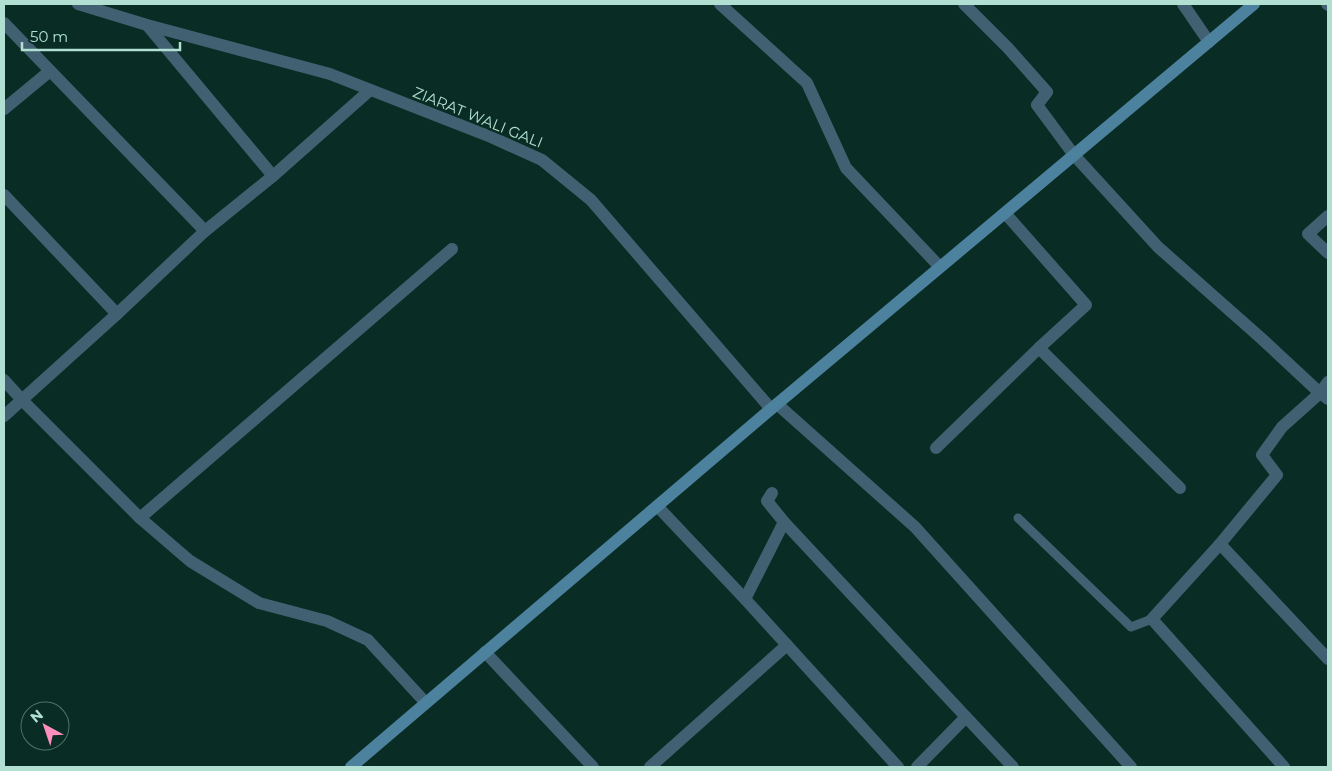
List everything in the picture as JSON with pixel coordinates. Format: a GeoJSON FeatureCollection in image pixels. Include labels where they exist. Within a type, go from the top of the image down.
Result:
{"type":"FeatureCollection","features":[{"type":"Feature","properties":{"kind":"main road"},"geometry":{"type":"LineString","coordinates":[[351,767],[774,406],[1254,4]]}},
{"type":"Feature","properties":{"kind":"street","name":"ZIARAT WALI GALI"},"geometry":{"type":"LineString","coordinates":[[78,4],[147,25],[330,74],[491,137],[542,160],[591,200],[774,406],[915,527],[1131,767]]}},
{"type":"Feature","properties":{"kind":"street"},"geometry":{"type":"LineString","coordinates":[[720,4],[807,83],[846,168],[940,267]]}},
{"type":"Feature","properties":{"kind":"street"},"geometry":{"type":"LineString","coordinates":[[964,4],[1008,48],[1047,92],[1037,105],[1074,154],[1158,247],[1324,396]]}},
{"type":"Feature","properties":{"kind":"street"},"geometry":{"type":"LineString","coordinates":[[1183,4],[1209,42]]}},
{"type":"Feature","properties":{"kind":"street"},"geometry":{"type":"LineString","coordinates":[[4,23],[205,231]]}},
{"type":"Feature","properties":{"kind":"street"},"geometry":{"type":"LineString","coordinates":[[147,25],[273,176]]}},
{"type":"Feature","properties":{"kind":"street"},"geometry":{"type":"LineString","coordinates":[[4,109],[50,71]]}},
{"type":"Feature","properties":{"kind":"street"},"geometry":{"type":"LineString","coordinates":[[4,416],[205,231],[273,176],[369,90]]}},
{"type":"Feature","properties":{"kind":"street"},"geometry":{"type":"LineString","coordinates":[[4,195],[117,314]]}},
{"type":"Feature","properties":{"kind":"street"},"geometry":{"type":"LineString","coordinates":[[936,448],[1086,305],[1004,213]]}},
{"type":"Feature","properties":{"kind":"street"},"geometry":{"type":"LineString","coordinates":[[1328,216],[1308,234],[1328,253]]}},
{"type":"Feature","properties":{"kind":"street"},"geometry":{"type":"LineString","coordinates":[[140,518],[452,249]]}},
{"type":"Feature","properties":{"kind":"street"},"geometry":{"type":"LineString","coordinates":[[1039,348],[1180,488]]}},
{"type":"Feature","properties":{"kind":"street"},"geometry":{"type":"LineString","coordinates":[[4,380],[140,518],[190,561],[259,603],[327,621],[368,640],[425,702]]}},
{"type":"Feature","properties":{"kind":"street"},"geometry":{"type":"LineString","coordinates":[[1284,767],[1152,619],[1220,544],[1276,475],[1262,455],[1282,427],[1324,396],[1328,382]]}},
{"type":"Feature","properties":{"kind":"street"},"geometry":{"type":"LineString","coordinates":[[772,493],[767,501],[784,522],[1013,767]]}},
{"type":"Feature","properties":{"kind":"street"},"geometry":{"type":"LineString","coordinates":[[657,506],[745,599],[898,767]]}},
{"type":"Feature","properties":{"kind":"street"},"geometry":{"type":"LineString","coordinates":[[745,599],[784,522]]}},
{"type":"Feature","properties":{"kind":"street"},"geometry":{"type":"LineString","coordinates":[[1220,544],[1328,659]]}},
{"type":"Feature","properties":{"kind":"street"},"geometry":{"type":"LineString","coordinates":[[650,767],[786,645]]}},
{"type":"Feature","properties":{"kind":"street"},"geometry":{"type":"LineString","coordinates":[[485,652],[593,767]]}},
{"type":"Feature","properties":{"kind":"street"},"geometry":{"type":"LineString","coordinates":[[917,767],[966,717]]}},
{"type":"Feature","properties":{"kind":"lane"},"geometry":{"type":"LineString","coordinates":[[1018,518],[1131,627],[1152,619]]}}]}
